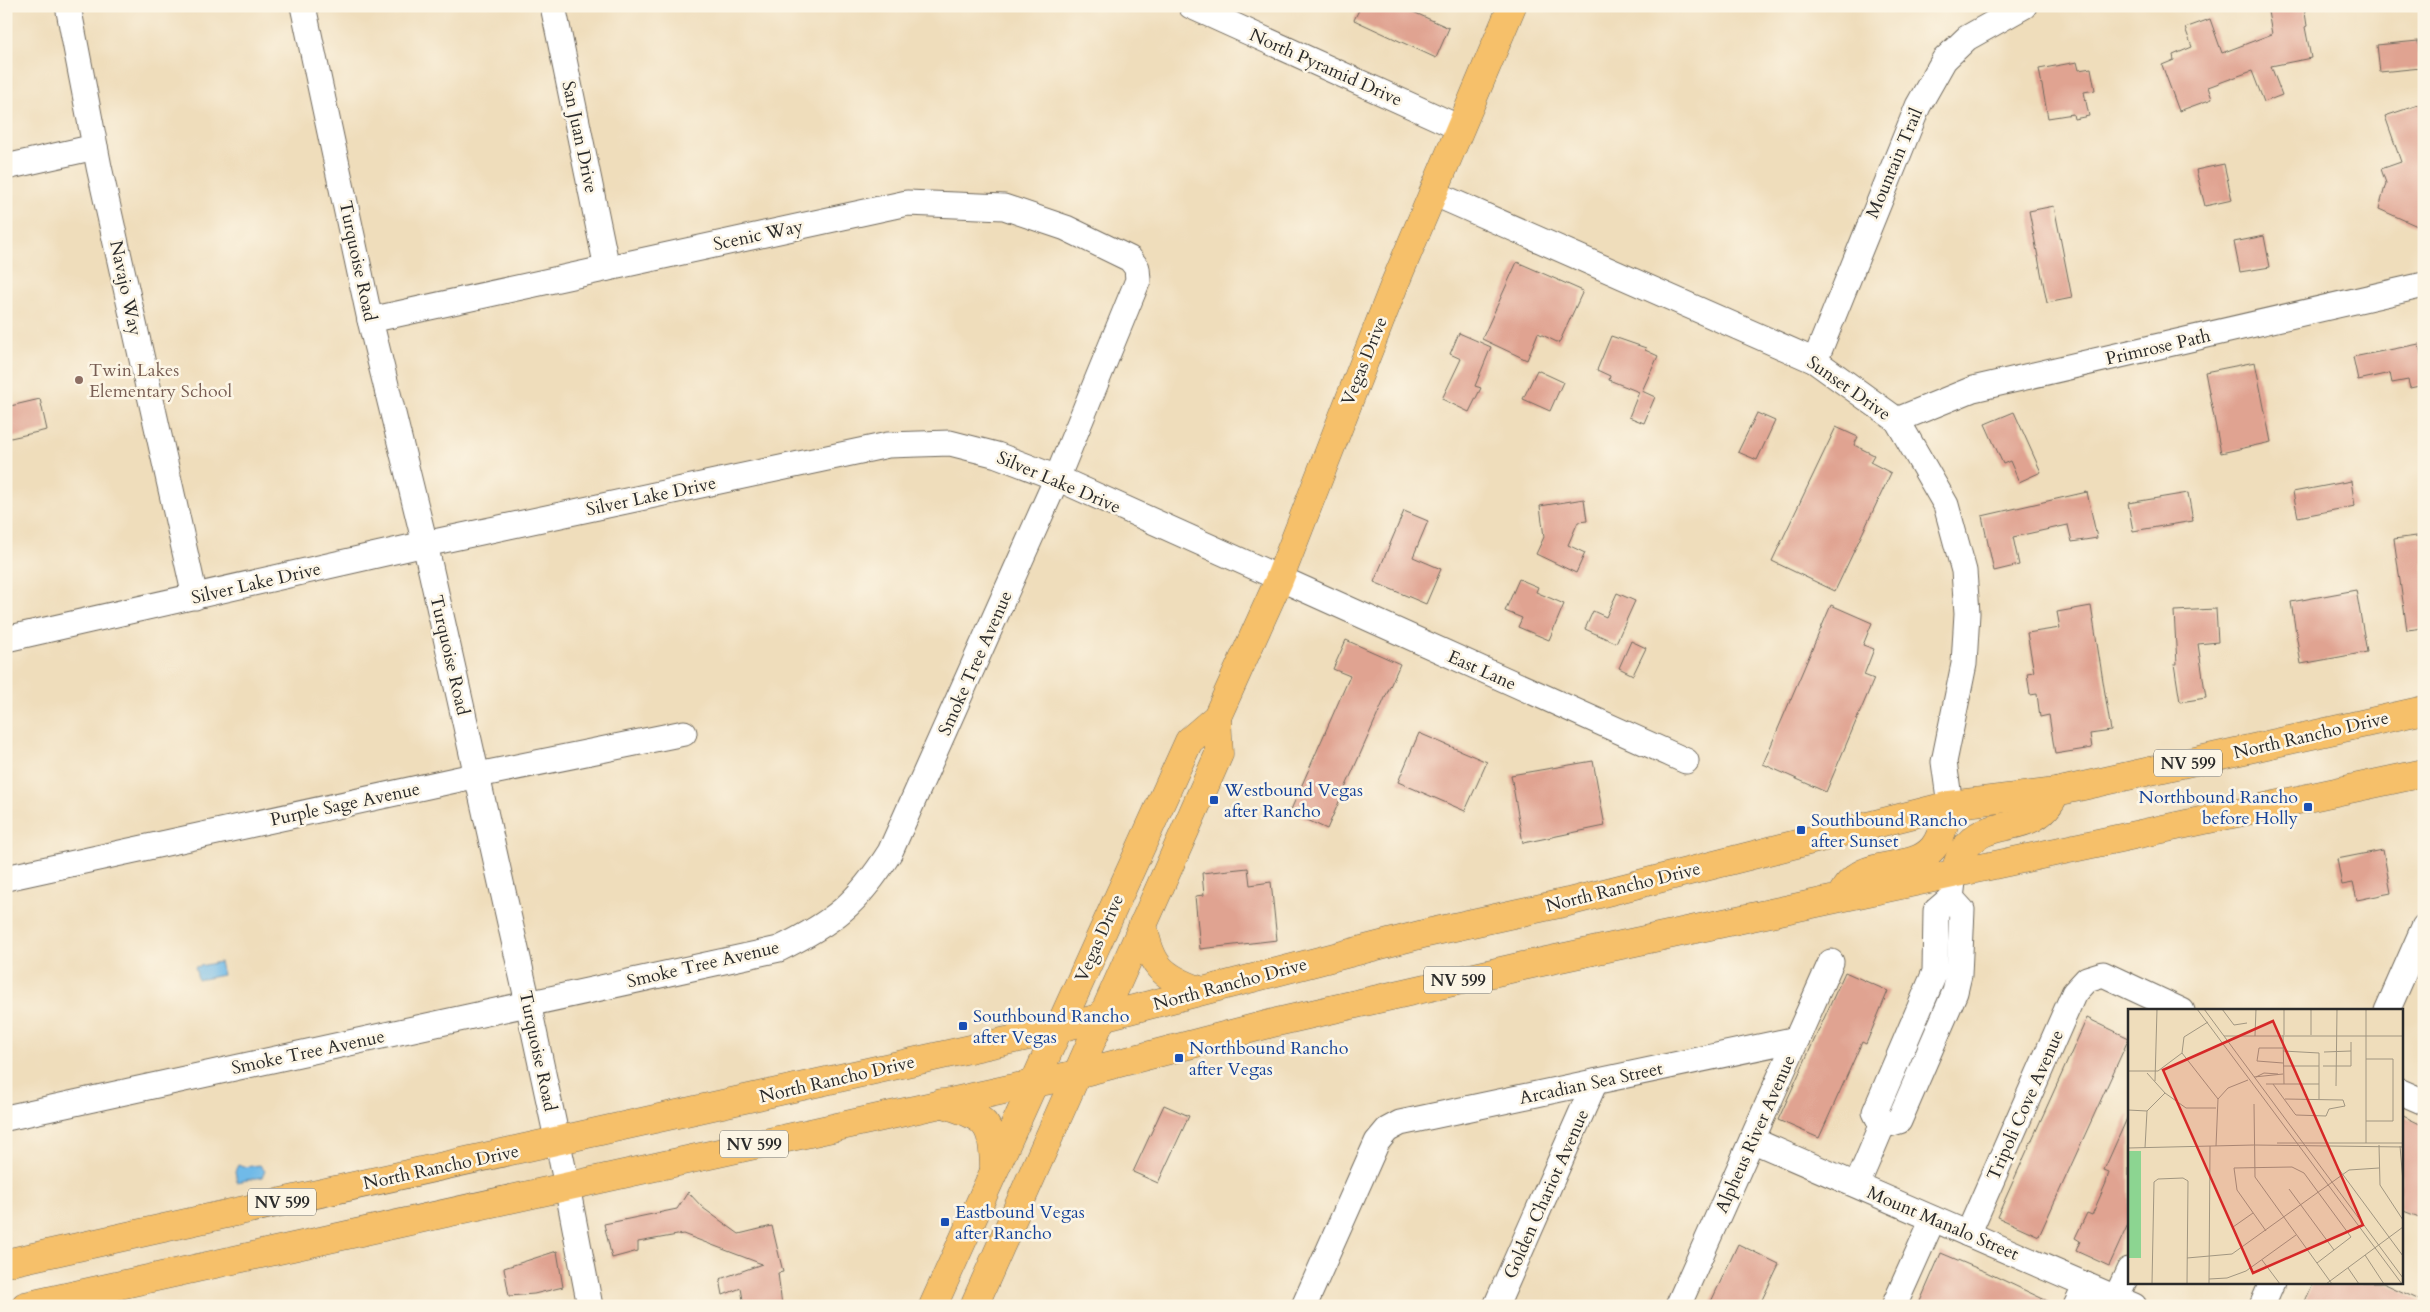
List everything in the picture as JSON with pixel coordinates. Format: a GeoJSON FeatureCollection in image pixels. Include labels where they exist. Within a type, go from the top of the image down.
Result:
{"type":"FeatureCollection","features":[{"type":"Feature","properties":{"kind":"main road","name":"Vegas Drive"},"geometry":{"type":"LineString","coordinates":[[933,1306],[1189,741],[1217,717],[1279,580],[1354,384],[1512,6]]}},
{"type":"Feature","properties":{"kind":"main road","name":"North Rancho Drive"},"geometry":{"type":"LineString","coordinates":[[6,1263],[1101,1018],[1199,990],[1427,933],[1568,902],[1950,805],[2056,792],[2424,710]]}},
{"type":"Feature","properties":{"kind":"main road","name":"Vegas Drive"},"geometry":{"type":"LineString","coordinates":[[974,1306],[1219,754],[1217,717]]}},
{"type":"Feature","properties":{"kind":"main road","name":"NV 599"},"geometry":{"type":"LineString","coordinates":[[25,1306],[1034,1084],[1278,1022],[1841,896],[1953,885],[2424,773]]}},
{"type":"Feature","properties":{"kind":"main road"},"geometry":{"type":"LineString","coordinates":[[1953,885],[1962,852],[1974,839],[1983,832],[2032,820],[2045,812],[2056,792]]}},
{"type":"Feature","properties":{"kind":"main road"},"geometry":{"type":"LineString","coordinates":[[1841,896],[1854,878],[1863,872],[1924,855],[1939,838],[1950,805]]}},
{"type":"Feature","properties":{"kind":"main road"},"geometry":{"type":"LineString","coordinates":[[1143,924],[1151,956],[1158,968],[1180,983],[1199,990]]}},
{"type":"Feature","properties":{"kind":"main road"},"geometry":{"type":"LineString","coordinates":[[941,1103],[983,1119],[989,1129],[994,1146],[994,1170]]}},
{"type":"Feature","properties":{"kind":"street","name":"Navajo Way"},"geometry":{"type":"LineString","coordinates":[[68,6],[95,147],[195,597]]}},
{"type":"Feature","properties":{"kind":"street","name":"Turquoise Road"},"geometry":{"type":"LineString","coordinates":[[303,6],[370,320],[425,544],[478,775],[558,1141],[590,1306]]}},
{"type":"Feature","properties":{"kind":"street","name":"San Juan Drive"},"geometry":{"type":"LineString","coordinates":[[553,6],[607,268]]}},
{"type":"Feature","properties":{"kind":"street","name":"North Pyramid Drive"},"geometry":{"type":"LineString","coordinates":[[1191,6],[1460,128]]}},
{"type":"Feature","properties":{"kind":"street","name":"Mountain Trail"},"geometry":{"type":"LineString","coordinates":[[1815,360],[1841,300],[1874,209],[1918,106],[1944,60],[1967,38],[2024,6]]}},
{"type":"Feature","properties":{"kind":"street"},"geometry":{"type":"LineString","coordinates":[[6,167],[95,147]]}},
{"type":"Feature","properties":{"kind":"street","name":"Sunset Drive"},"geometry":{"type":"LineString","coordinates":[[1433,193],[1815,360],[1897,420],[1946,505],[1964,571],[1967,613],[1964,664],[1944,762],[1950,805]]}},
{"type":"Feature","properties":{"kind":"street","name":"Scenic Way"},"geometry":{"type":"LineString","coordinates":[[370,320],[907,203],[1004,207],[1066,228],[1130,259],[1137,268]]}},
{"type":"Feature","properties":{"kind":"street","name":"Smoke Tree Avenue"},"geometry":{"type":"LineString","coordinates":[[6,1118],[779,949],[812,932],[860,896],[890,852],[1058,478],[1138,280],[1137,268]]}},
{"type":"Feature","properties":{"kind":"street","name":"Primrose Path"},"geometry":{"type":"LineString","coordinates":[[1897,420],[1973,389],[2424,285]]}},
{"type":"Feature","properties":{"kind":"street","name":"Silver Lake Drive"},"geometry":{"type":"LineString","coordinates":[[6,639],[425,544],[888,445],[950,443],[997,455],[1058,478],[1279,580]]}},
{"type":"Feature","properties":{"kind":"street","name":"East Lane"},"geometry":{"type":"LineString","coordinates":[[1279,580],[1686,761]]}},
{"type":"Feature","properties":{"kind":"street","name":"Purple Sage Avenue"},"geometry":{"type":"LineString","coordinates":[[6,878],[478,775],[684,733]]}},
{"type":"Feature","properties":{"kind":"street"},"geometry":{"type":"LineString","coordinates":[[1856,1185],[1882,1126],[1875,1112],[1935,972],[1936,911],[1953,885]]}},
{"type":"Feature","properties":{"kind":"street"},"geometry":{"type":"LineString","coordinates":[[2388,1009],[2424,927]]}},
{"type":"Feature","properties":{"kind":"street","name":"Alpheus River Avenue"},"geometry":{"type":"LineString","coordinates":[[1678,1306],[1831,962]]}},
{"type":"Feature","properties":{"kind":"street","name":"Tripoli Cove Avenue"},"geometry":{"type":"LineString","coordinates":[[1968,1234],[2074,994],[2087,979],[2103,974],[2178,1009]]}},
{"type":"Feature","properties":{"kind":"street","name":"Arcadian Sea Street"},"geometry":{"type":"LineString","coordinates":[[1304,1306],[1377,1142],[1387,1130],[1400,1123],[1797,1039]]}},
{"type":"Feature","properties":{"kind":"street","name":"Golden Chariot Avenue"},"geometry":{"type":"LineString","coordinates":[[1496,1306],[1595,1082]]}},
{"type":"Feature","properties":{"kind":"street"},"geometry":{"type":"LineString","coordinates":[[2402,1092],[2424,1102]]}},
{"type":"Feature","properties":{"kind":"street","name":"Mount Manalo Street"},"geometry":{"type":"LineString","coordinates":[[1752,1140],[1968,1234],[2081,1295],[2125,1302]]}},
{"type":"Feature","properties":{"kind":"street"},"geometry":{"type":"LineString","coordinates":[[1894,1306],[1933,1219]]}},
{"type":"Feature","properties":{"kind":"street"},"geometry":{"type":"LineString","coordinates":[[2125,1302],[2128,1278]]}},
{"type":"Feature","properties":{"kind":"street"},"geometry":{"type":"LineString","coordinates":[[2262,1306],[2272,1284]]}},
{"type":"Feature","properties":{"kind":"water"},"geometry":{"type":"Polygon","coordinates":[[[220,962],[223,975],[198,980],[195,967],[220,962]]]}},
{"type":"Feature","properties":{"kind":"water"},"geometry":{"type":"Polygon","coordinates":[[[238,1165],[244,1167],[260,1165],[265,1171],[262,1177],[237,1182],[235,1171],[238,1165]]]}},
{"type":"Feature","properties":{"kind":"building"},"geometry":{"type":"Polygon","coordinates":[[[1361,6],[1400,6],[1449,28],[1436,58],[1354,20],[1361,6]]]}},
{"type":"Feature","properties":{"kind":"building"},"geometry":{"type":"Polygon","coordinates":[[[2267,6],[2304,6],[2307,26],[2305,27],[2311,58],[2271,66],[2282,95],[2264,102],[2252,71],[2208,87],[2212,99],[2179,111],[2162,65],[2174,60],[2173,55],[2192,47],[2185,28],[2210,19],[2222,53],[2272,34],[2267,6]]]}},
{"type":"Feature","properties":{"kind":"building"},"geometry":{"type":"Polygon","coordinates":[[[2418,41],[2421,68],[2380,72],[2377,45],[2418,41]]]}},
{"type":"Feature","properties":{"kind":"building"},"geometry":{"type":"Polygon","coordinates":[[[2077,62],[2079,70],[2091,68],[2095,90],[2084,92],[2089,116],[2074,119],[2073,114],[2048,118],[2039,69],[2077,62]]]}},
{"type":"Feature","properties":{"kind":"building"},"geometry":{"type":"Polygon","coordinates":[[[2424,103],[2424,229],[2379,209],[2386,183],[2381,169],[2401,162],[2385,116],[2424,103]]]}},
{"type":"Feature","properties":{"kind":"building"},"geometry":{"type":"Polygon","coordinates":[[[2224,164],[2232,200],[2205,206],[2196,170],[2224,164]]]}},
{"type":"Feature","properties":{"kind":"building"},"geometry":{"type":"Polygon","coordinates":[[[2054,206],[2072,298],[2047,303],[2029,211],[2054,206]]]}},
{"type":"Feature","properties":{"kind":"building"},"geometry":{"type":"Polygon","coordinates":[[[2264,236],[2270,267],[2240,272],[2234,242],[2264,236]]]}},
{"type":"Feature","properties":{"kind":"building"},"geometry":{"type":"Polygon","coordinates":[[[1517,262],[1583,291],[1559,343],[1538,333],[1527,360],[1482,339],[1517,262]]]}},
{"type":"Feature","properties":{"kind":"building"},"geometry":{"type":"Polygon","coordinates":[[[1459,333],[1491,347],[1475,386],[1481,388],[1469,412],[1442,399],[1461,359],[1450,354],[1459,333]]]}},
{"type":"Feature","properties":{"kind":"building"},"geometry":{"type":"Polygon","coordinates":[[[1611,336],[1646,348],[1645,350],[1658,356],[1642,391],[1655,397],[1644,423],[1629,417],[1639,392],[1609,380],[1610,376],[1597,370],[1611,336]]]}},
{"type":"Feature","properties":{"kind":"building"},"geometry":{"type":"Polygon","coordinates":[[[2419,344],[2424,370],[2424,385],[2410,388],[2408,380],[2392,383],[2390,373],[2358,380],[2353,357],[2419,344]]]}},
{"type":"Feature","properties":{"kind":"building"},"geometry":{"type":"Polygon","coordinates":[[[2255,362],[2271,442],[2221,453],[2205,372],[2255,362]]]}},
{"type":"Feature","properties":{"kind":"building"},"geometry":{"type":"Polygon","coordinates":[[[1537,370],[1563,382],[1550,411],[1523,399],[1537,370]]]}},
{"type":"Feature","properties":{"kind":"building"},"geometry":{"type":"Polygon","coordinates":[[[40,399],[47,430],[6,439],[6,407],[40,399]]]}},
{"type":"Feature","properties":{"kind":"building"},"geometry":{"type":"Polygon","coordinates":[[[2014,412],[2041,472],[2019,482],[2010,461],[2003,464],[1985,424],[2014,412]]]}},
{"type":"Feature","properties":{"kind":"building"},"geometry":{"type":"Polygon","coordinates":[[[1757,413],[1775,421],[1757,460],[1738,452],[1757,413]]]}},
{"type":"Feature","properties":{"kind":"building"},"geometry":{"type":"Polygon","coordinates":[[[1836,427],[1858,437],[1854,445],[1874,455],[1870,462],[1891,473],[1835,591],[1772,561],[1836,427]]]}},
{"type":"Feature","properties":{"kind":"building"},"geometry":{"type":"Polygon","coordinates":[[[2351,481],[2355,506],[2298,517],[2293,492],[2351,481]]]}},
{"type":"Feature","properties":{"kind":"building"},"geometry":{"type":"Polygon","coordinates":[[[2087,492],[2097,538],[2072,542],[2068,525],[2013,537],[2019,565],[1994,571],[1982,516],[2087,492]]]}},
{"type":"Feature","properties":{"kind":"building"},"geometry":{"type":"Polygon","coordinates":[[[2188,493],[2193,521],[2133,531],[2128,503],[2188,493]]]}},
{"type":"Feature","properties":{"kind":"building"},"geometry":{"type":"Polygon","coordinates":[[[1584,499],[1587,521],[1578,522],[1568,545],[1585,553],[1576,573],[1536,554],[1544,537],[1540,506],[1584,499]]]}},
{"type":"Feature","properties":{"kind":"building"},"geometry":{"type":"Polygon","coordinates":[[[1404,511],[1428,521],[1413,557],[1441,569],[1426,604],[1374,582],[1404,511]]]}},
{"type":"Feature","properties":{"kind":"building"},"geometry":{"type":"Polygon","coordinates":[[[2424,535],[2424,628],[2407,630],[2394,539],[2424,535]]]}},
{"type":"Feature","properties":{"kind":"building"},"geometry":{"type":"Polygon","coordinates":[[[1519,579],[1538,587],[1536,592],[1564,604],[1549,640],[1518,627],[1522,618],[1505,611],[1519,579]]]}},
{"type":"Feature","properties":{"kind":"building"},"geometry":{"type":"Polygon","coordinates":[[[2356,590],[2367,652],[2301,664],[2291,602],[2356,590]]]}},
{"type":"Feature","properties":{"kind":"building"},"geometry":{"type":"Polygon","coordinates":[[[1617,593],[1635,601],[1616,643],[1585,629],[1593,611],[1606,617],[1617,593]]]}},
{"type":"Feature","properties":{"kind":"building"},"geometry":{"type":"Polygon","coordinates":[[[1831,605],[1872,623],[1863,645],[1874,649],[1864,675],[1874,679],[1826,792],[1763,764],[1831,605]]]}},
{"type":"Feature","properties":{"kind":"building"},"geometry":{"type":"Polygon","coordinates":[[[2091,606],[2111,731],[2090,734],[2092,748],[2055,754],[2049,715],[2040,717],[2037,694],[2030,695],[2027,673],[2034,672],[2027,633],[2060,628],[2057,612],[2091,606]]]}},
{"type":"Feature","properties":{"kind":"building"},"geometry":{"type":"Polygon","coordinates":[[[2216,609],[2218,642],[2198,644],[2206,698],[2180,702],[2174,664],[2177,664],[2174,611],[2216,609]]]}},
{"type":"Feature","properties":{"kind":"building"},"geometry":{"type":"Polygon","coordinates":[[[1346,640],[1400,664],[1327,829],[1290,812],[1350,676],[1333,669],[1346,640]]]}},
{"type":"Feature","properties":{"kind":"building"},"geometry":{"type":"Polygon","coordinates":[[[1631,641],[1646,648],[1633,675],[1619,668],[1631,641]]]}},
{"type":"Feature","properties":{"kind":"building"},"geometry":{"type":"Polygon","coordinates":[[[1419,733],[1487,762],[1465,811],[1398,782],[1419,733]]]}},
{"type":"Feature","properties":{"kind":"building"},"geometry":{"type":"Polygon","coordinates":[[[1593,761],[1605,826],[1523,843],[1511,775],[1593,761]]]}},
{"type":"Feature","properties":{"kind":"building"},"geometry":{"type":"Polygon","coordinates":[[[2383,850],[2391,893],[2357,900],[2353,883],[2342,885],[2337,859],[2383,850]]]}},
{"type":"Feature","properties":{"kind":"building"},"geometry":{"type":"Polygon","coordinates":[[[1248,868],[1250,885],[1271,882],[1277,940],[1200,949],[1195,896],[1204,895],[1202,873],[1248,868]]]}},
{"type":"Feature","properties":{"kind":"building"},"geometry":{"type":"Polygon","coordinates":[[[1845,972],[1888,991],[1866,1044],[1862,1042],[1819,1138],[1778,1120],[1845,972]]]}},
{"type":"Feature","properties":{"kind":"building"},"geometry":{"type":"Polygon","coordinates":[[[2087,1018],[2128,1038],[2039,1236],[1997,1217],[2087,1018]]]}},
{"type":"Feature","properties":{"kind":"building"},"geometry":{"type":"Polygon","coordinates":[[[1164,1105],[1189,1116],[1158,1183],[1133,1172],[1164,1105]]]}},
{"type":"Feature","properties":{"kind":"building"},"geometry":{"type":"Polygon","coordinates":[[[2402,1115],[2424,1126],[2424,1219],[2402,1210],[2402,1115]]]}},
{"type":"Feature","properties":{"kind":"building"},"geometry":{"type":"Polygon","coordinates":[[[2128,1116],[2128,1224],[2109,1266],[2076,1251],[2080,1241],[2075,1238],[2087,1213],[2092,1215],[2106,1183],[2109,1172],[2104,1170],[2128,1116]]]}},
{"type":"Feature","properties":{"kind":"building"},"geometry":{"type":"Polygon","coordinates":[[[688,1192],[703,1208],[739,1234],[772,1226],[783,1272],[778,1273],[782,1306],[744,1306],[741,1288],[723,1295],[720,1279],[762,1264],[683,1234],[638,1242],[638,1251],[612,1258],[604,1224],[677,1209],[688,1192]]]}},
{"type":"Feature","properties":{"kind":"building"},"geometry":{"type":"Polygon","coordinates":[[[1738,1244],[1779,1264],[1759,1306],[1709,1306],[1738,1244]]]}},
{"type":"Feature","properties":{"kind":"building"},"geometry":{"type":"Polygon","coordinates":[[[557,1251],[563,1287],[534,1294],[509,1296],[504,1268],[557,1251]]]}},
{"type":"Feature","properties":{"kind":"building"},"geometry":{"type":"Polygon","coordinates":[[[1941,1253],[1986,1272],[2058,1306],[1918,1306],[1941,1253]]]}},
{"type":"Feature","properties":{"kind":"building"},"geometry":{"type":"Polygon","coordinates":[[[2313,1284],[2385,1284],[2424,1302],[2424,1306],[2303,1306],[2313,1284]]]}},
{"type":"Feature","properties":{"kind":"place","name":"Twin Lakes Elementary School"},"geometry":{"type":"Point","coordinates":[79,380]}},
{"type":"Feature","properties":{"kind":"place","name":"Westbound Vegas after Rancho"},"geometry":{"type":"Point","coordinates":[1214,800]}},
{"type":"Feature","properties":{"kind":"place","name":"Northbound Rancho before Holly"},"geometry":{"type":"Point","coordinates":[2308,807]}},
{"type":"Feature","properties":{"kind":"place","name":"Southbound Rancho after Sunset"},"geometry":{"type":"Point","coordinates":[1801,830]}},
{"type":"Feature","properties":{"kind":"place","name":"Southbound Rancho after Vegas"},"geometry":{"type":"Point","coordinates":[963,1026]}},
{"type":"Feature","properties":{"kind":"place","name":"Northbound Rancho after Vegas"},"geometry":{"type":"Point","coordinates":[1179,1058]}},
{"type":"Feature","properties":{"kind":"place","name":"Eastbound Vegas after Rancho"},"geometry":{"type":"Point","coordinates":[945,1222]}}]}
